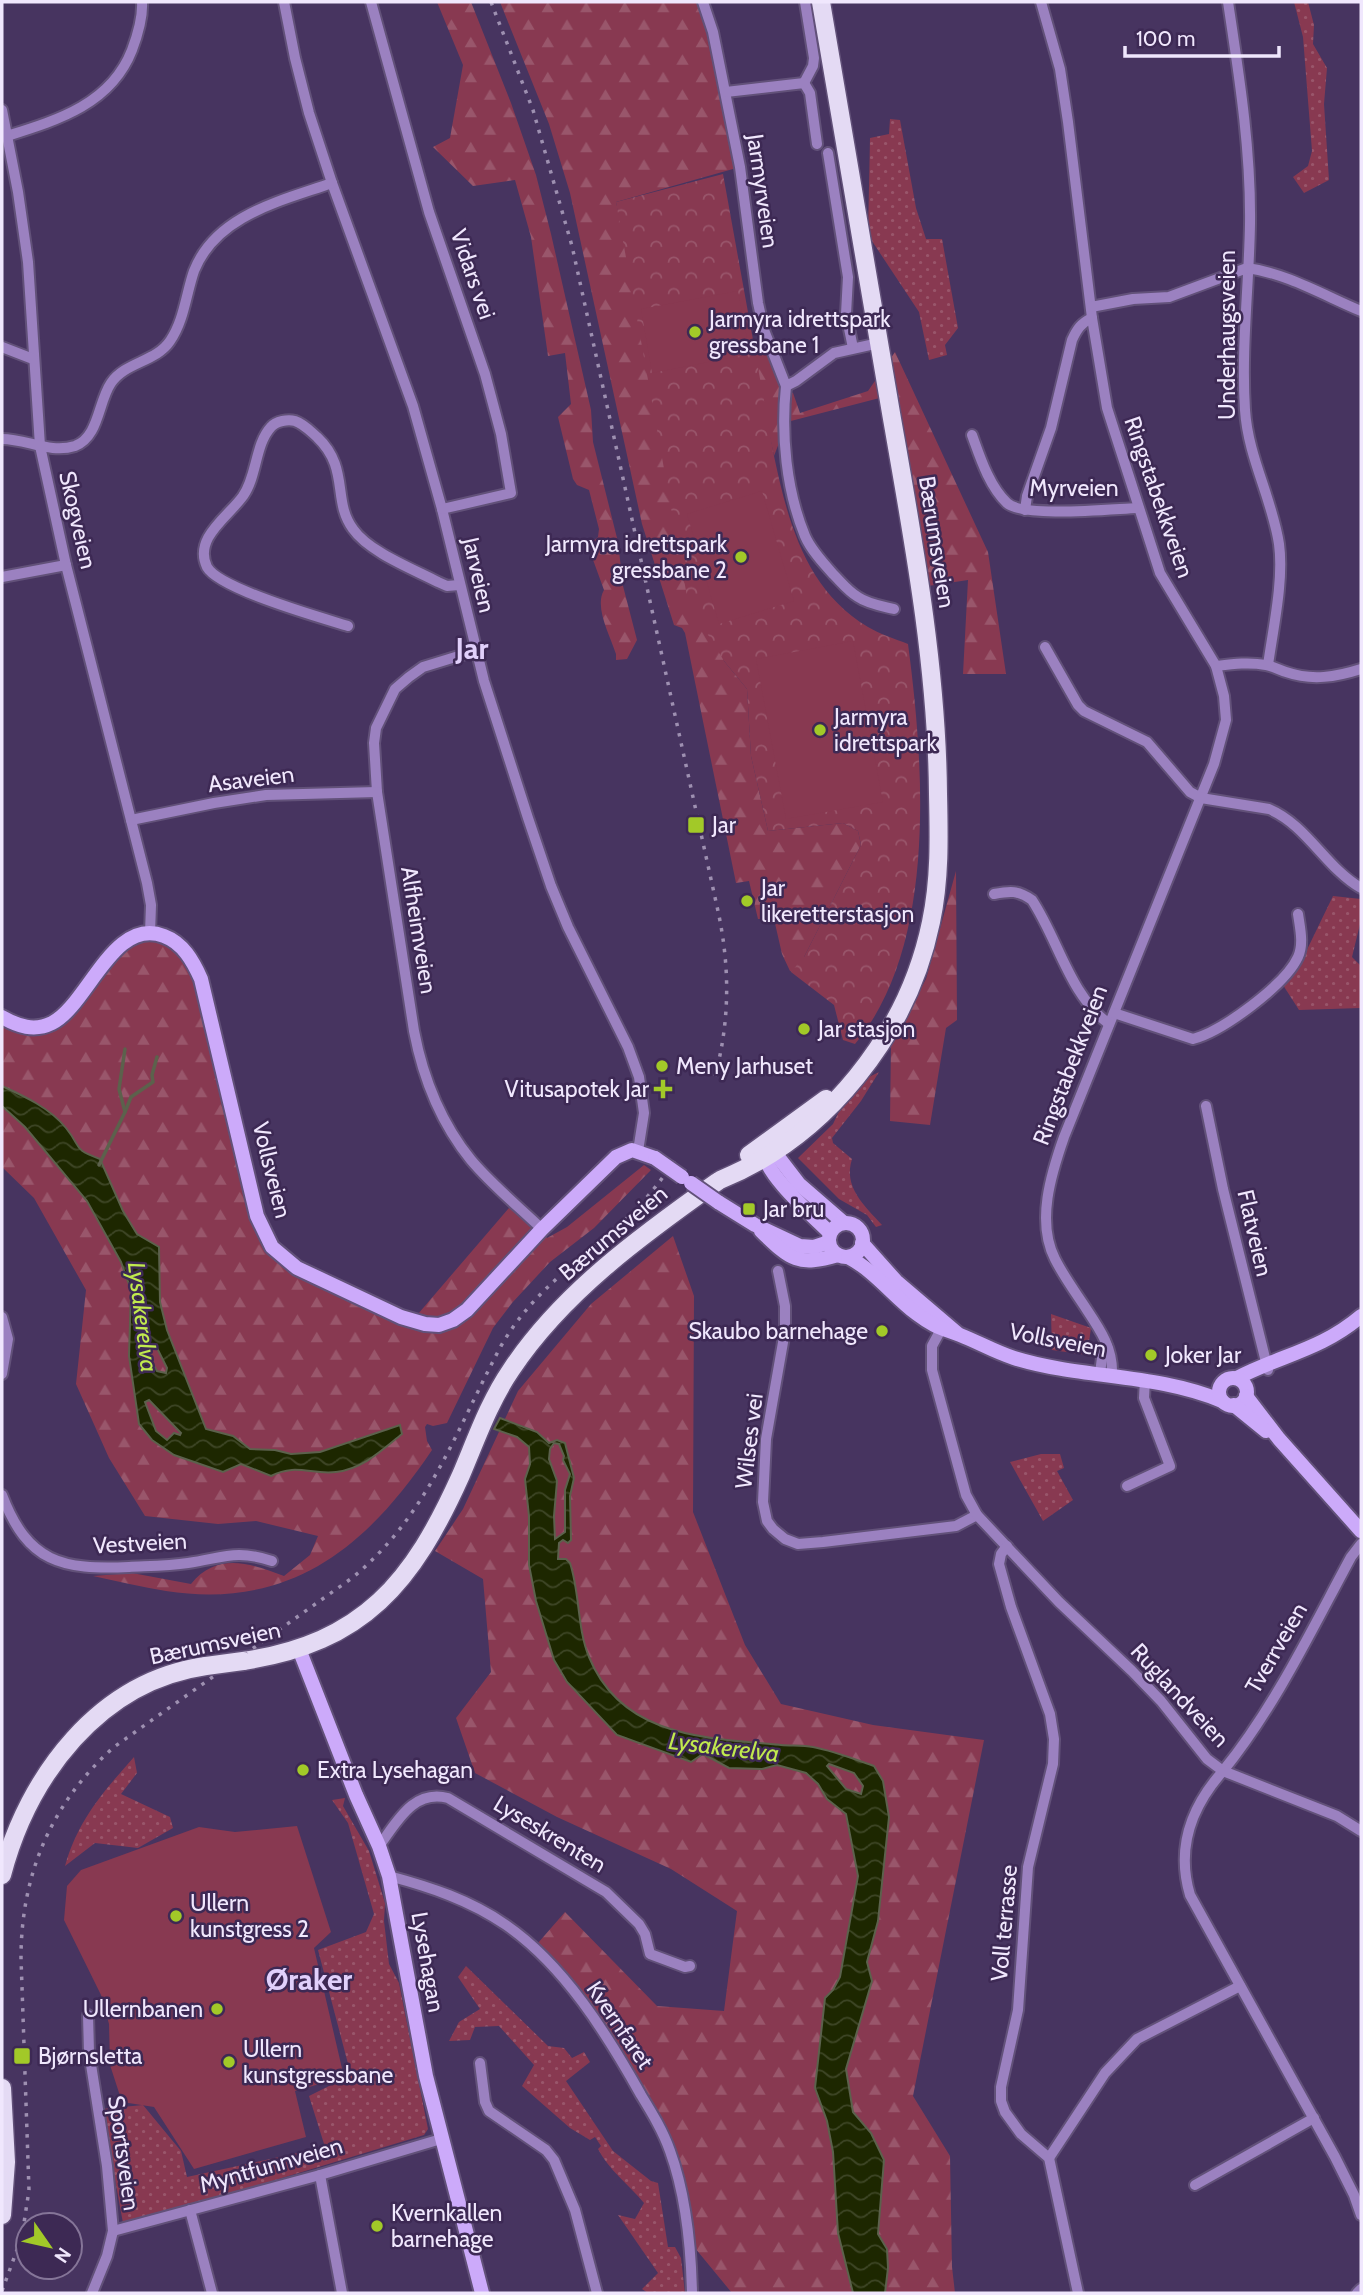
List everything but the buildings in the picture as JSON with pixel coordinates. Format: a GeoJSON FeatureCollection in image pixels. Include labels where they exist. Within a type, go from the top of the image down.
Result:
{"type":"FeatureCollection","features":[{"type":"Feature","properties":{"kind":"main road","name":"Bærumsveien"},"geometry":{"type":"LineString","coordinates":[[2,1875],[14,1837],[37,1788],[88,1723],[119,1698],[168,1674],[299,1649],[346,1627],[390,1592],[424,1548],[460,1477],[494,1398],[522,1355],[565,1306],[650,1231],[720,1180],[732,1168],[768,1150],[856,1076],[884,1037],[907,994],[931,922],[938,851],[938,760],[926,625],[821,2]]}},
{"type":"Feature","properties":{"kind":"main road"},"geometry":{"type":"LineString","coordinates":[[2,1017],[27,1028],[42,1027],[57,1020],[114,952],[130,939],[150,933]]}},
{"type":"Feature","properties":{"kind":"main road","name":"Vollsveien"},"geometry":{"type":"LineString","coordinates":[[150,933],[172,939],[182,947],[201,979],[257,1216],[266,1239],[286,1261],[322,1281],[401,1317],[439,1325],[453,1320],[467,1310],[609,1163],[621,1154],[638,1151]]}},
{"type":"Feature","properties":{"kind":"main road"},"geometry":{"type":"LineString","coordinates":[[638,1151],[654,1158],[755,1225],[782,1250],[799,1260],[817,1261],[836,1247],[858,1251],[862,1243],[858,1228],[844,1223],[799,1184],[768,1150]]}},
{"type":"Feature","properties":{"kind":"main road","name":"Vollsveien"},"geometry":{"type":"LineString","coordinates":[[768,1150],[772,1174],[836,1247],[868,1269],[908,1307],[959,1335],[1014,1358],[1038,1364],[1235,1392]]}},
{"type":"Feature","properties":{"kind":"main road"},"geometry":{"type":"LineString","coordinates":[[836,1247],[833,1228],[844,1223]]}},
{"type":"Feature","properties":{"kind":"main road","name":"Vollsveien"},"geometry":{"type":"LineString","coordinates":[[862,1243],[896,1281],[943,1326]]}},
{"type":"Feature","properties":{"kind":"main road"},"geometry":{"type":"LineString","coordinates":[[1361,1316],[1330,1339],[1270,1366],[1235,1392],[1361,1531]]}},
{"type":"Feature","properties":{"kind":"main road","name":"Lysehagan"},"geometry":{"type":"LineString","coordinates":[[299,1649],[389,1875],[426,2076],[482,2293]]}},
{"type":"Feature","properties":{"kind":"main road"},"geometry":{"type":"LineString","coordinates":[[2,2088],[6,2162],[2,2215]]}},
{"type":"Feature","properties":{"kind":"street"},"geometry":{"type":"LineString","coordinates":[[7,136],[54,121],[77,110],[109,86],[127,63],[139,34],[142,2]]}},
{"type":"Feature","properties":{"kind":"street","name":"Jarveien"},"geometry":{"type":"LineString","coordinates":[[284,2],[300,80],[332,183],[413,406],[442,509],[475,651],[551,886],[573,938],[628,1047],[639,1077],[644,1113],[638,1151]]}},
{"type":"Feature","properties":{"kind":"street","name":"Vidars vei"},"geometry":{"type":"LineString","coordinates":[[370,2],[429,212],[485,374],[501,434],[511,493],[442,509]]}},
{"type":"Feature","properties":{"kind":"street","name":"Jarmyrveien"},"geometry":{"type":"LineString","coordinates":[[703,2],[713,32],[740,167],[758,303],[764,330],[786,386],[783,412],[796,508],[806,538],[826,566],[850,592],[860,599],[894,609]]}},
{"type":"Feature","properties":{"kind":"street"},"geometry":{"type":"LineString","coordinates":[[804,83],[814,58],[805,2]]}},
{"type":"Feature","properties":{"kind":"street","name":"Ringstabekkveien"},"geometry":{"type":"LineString","coordinates":[[1041,2],[1060,69],[1091,312],[1107,408],[1149,545],[1169,591],[1216,666],[1224,696],[1226,720],[1221,743],[1201,798],[1158,899],[1055,1164],[1049,1188],[1046,1219],[1054,1258],[1098,1326],[1107,1346],[1112,1358],[1106,1374]]}},
{"type":"Feature","properties":{"kind":"street","name":"Underhaugsveien"},"geometry":{"type":"LineString","coordinates":[[1228,2],[1249,173],[1243,357],[1245,421],[1279,548],[1268,665]]}},
{"type":"Feature","properties":{"kind":"street"},"geometry":{"type":"LineString","coordinates":[[726,92],[804,83]]}},
{"type":"Feature","properties":{"kind":"street"},"geometry":{"type":"LineString","coordinates":[[804,83],[810,93],[817,144]]}},
{"type":"Feature","properties":{"kind":"street","name":"Skogveien"},"geometry":{"type":"LineString","coordinates":[[2,110],[29,262],[40,446],[66,565],[151,905],[150,933]]}},
{"type":"Feature","properties":{"kind":"street"},"geometry":{"type":"LineString","coordinates":[[828,153],[848,277],[846,313],[853,348]]}},
{"type":"Feature","properties":{"kind":"street"},"geometry":{"type":"LineString","coordinates":[[2,439],[60,449],[82,443],[90,435],[104,396],[118,373],[160,352],[169,344],[176,332],[198,263],[217,236],[258,210],[332,183]]}},
{"type":"Feature","properties":{"kind":"street"},"geometry":{"type":"LineString","coordinates":[[1025,510],[1027,496],[1057,408],[1072,340],[1077,328],[1091,312],[1133,299],[1169,297],[1247,268],[1286,279],[1361,311]]}},
{"type":"Feature","properties":{"kind":"street"},"geometry":{"type":"LineString","coordinates":[[786,386],[834,353],[879,343]]}},
{"type":"Feature","properties":{"kind":"street"},"geometry":{"type":"LineString","coordinates":[[2,347],[33,359]]}},
{"type":"Feature","properties":{"kind":"street"},"geometry":{"type":"LineString","coordinates":[[348,626],[236,587],[208,570],[204,558],[206,541],[211,531],[245,495],[271,426],[284,421],[292,420],[304,425],[324,443],[333,457],[350,526],[358,536],[374,548],[438,582],[447,586],[459,585]]}},
{"type":"Feature","properties":{"kind":"street","name":"Myrveien"},"geometry":{"type":"LineString","coordinates":[[972,435],[995,488],[1007,503],[1016,509],[1041,512],[1137,508]]}},
{"type":"Feature","properties":{"kind":"street"},"geometry":{"type":"LineString","coordinates":[[2,577],[66,565]]}},
{"type":"Feature","properties":{"kind":"street"},"geometry":{"type":"LineString","coordinates":[[1045,647],[1084,711],[1147,742],[1184,785],[1201,798],[1279,813],[1361,888]]}},
{"type":"Feature","properties":{"kind":"street","name":"Alfheimveien"},"geometry":{"type":"LineString","coordinates":[[475,651],[423,667],[395,689],[376,728],[374,743],[377,792],[414,1031],[429,1088],[471,1160],[542,1230]]}},
{"type":"Feature","properties":{"kind":"street"},"geometry":{"type":"LineString","coordinates":[[1216,666],[1244,663],[1268,665],[1287,673],[1323,678],[1361,669]]}},
{"type":"Feature","properties":{"kind":"street","name":"Asaveien"},"geometry":{"type":"LineString","coordinates":[[131,820],[266,795],[377,792]]}},
{"type":"Feature","properties":{"kind":"street"},"geometry":{"type":"LineString","coordinates":[[994,894],[1012,891],[1022,893],[1032,900],[1080,995],[1099,1016],[1193,1039],[1220,1027],[1286,975],[1299,955],[1302,940],[1298,914]]}},
{"type":"Feature","properties":{"kind":"street","name":"Flatveien"},"geometry":{"type":"LineString","coordinates":[[1206,1106],[1223,1188],[1270,1366]]}},
{"type":"Feature","properties":{"kind":"street","name":"Wilses vei"},"geometry":{"type":"LineString","coordinates":[[778,1271],[785,1306],[785,1331],[766,1439],[762,1502],[766,1521],[785,1539],[798,1544],[956,1526],[977,1515]]}},
{"type":"Feature","properties":{"kind":"street"},"geometry":{"type":"LineString","coordinates":[[2,1317],[8,1339],[2,1374]]}},
{"type":"Feature","properties":{"kind":"street","name":"Ruglandveien"},"geometry":{"type":"LineString","coordinates":[[943,1326],[932,1346],[932,1370],[966,1495],[977,1515],[1059,1602],[1142,1681],[1207,1759],[1223,1771],[1210,1785],[1186,1837],[1183,1854],[1184,1875],[1199,1914],[1314,2118],[1354,2195],[1361,2215]]}},
{"type":"Feature","properties":{"kind":"street"},"geometry":{"type":"LineString","coordinates":[[1127,1486],[1170,1466],[1144,1398],[1148,1380]]}},
{"type":"Feature","properties":{"kind":"street","name":"Vestveien"},"geometry":{"type":"LineString","coordinates":[[2,1495],[23,1535],[41,1553],[57,1562],[100,1569],[188,1563],[235,1554],[254,1555],[272,1561]]}},
{"type":"Feature","properties":{"kind":"street","name":"Tverrveien"},"geometry":{"type":"LineString","coordinates":[[1223,1771],[1279,1688],[1351,1557],[1361,1544]]}},
{"type":"Feature","properties":{"kind":"street","name":"Voll terrasse"},"geometry":{"type":"LineString","coordinates":[[1007,1546],[999,1564],[1050,1714],[1055,1739],[1053,1764],[1028,1867],[1018,2010],[1001,2087],[1001,2101],[1004,2112],[1021,2134],[1049,2158]]}},
{"type":"Feature","properties":{"kind":"street"},"geometry":{"type":"LineString","coordinates":[[1223,1771],[1336,1816],[1361,1831]]}},
{"type":"Feature","properties":{"kind":"street","name":"Lyseskrenten"},"geometry":{"type":"LineString","coordinates":[[379,1846],[413,1803],[424,1797],[437,1795],[448,1798],[606,1892],[639,1924],[645,1934],[650,1954],[685,1967],[690,1966]]}},
{"type":"Feature","properties":{"kind":"street","name":"Kvernfaret"},"geometry":{"type":"LineString","coordinates":[[389,1875],[463,1900],[513,1930],[548,1961],[611,2042],[663,2133],[671,2154],[689,2240],[692,2293]]}},
{"type":"Feature","properties":{"kind":"street"},"geometry":{"type":"LineString","coordinates":[[1078,2293],[1049,2158],[1105,2073],[1137,2039],[1240,1986]]}},
{"type":"Feature","properties":{"kind":"street","name":"Sportsveien"},"geometry":{"type":"LineString","coordinates":[[88,2015],[89,2052],[107,2166],[113,2231],[107,2256],[92,2293]]}},
{"type":"Feature","properties":{"kind":"street"},"geometry":{"type":"LineString","coordinates":[[480,2063],[485,2102],[489,2111],[546,2150],[554,2160],[575,2210],[597,2293]]}},
{"type":"Feature","properties":{"kind":"street"},"geometry":{"type":"LineString","coordinates":[[1195,2185],[1314,2118]]}},
{"type":"Feature","properties":{"kind":"street","name":"Myntfunnveien"},"geometry":{"type":"LineString","coordinates":[[113,2231],[320,2175],[441,2138]]}},
{"type":"Feature","properties":{"kind":"street"},"geometry":{"type":"LineString","coordinates":[[320,2175],[342,2293]]}},
{"type":"Feature","properties":{"kind":"street"},"geometry":{"type":"LineString","coordinates":[[190,2210],[212,2293]]}},
{"type":"Feature","properties":{"kind":"street"},"geometry":{"type":"LineString","coordinates":[[1357,2293],[1361,2289]]}},
{"type":"Feature","properties":{"kind":"green space"},"geometry":{"type":"Polygon","coordinates":[[[437,2],[471,2],[536,175],[591,410],[593,442],[618,542],[623,586],[637,640],[627,659],[616,660],[602,613],[601,597],[604,590],[592,557],[591,543],[598,537],[599,529],[589,490],[577,485],[573,479],[558,417],[571,404],[565,353],[548,356],[531,237],[515,180],[473,186],[433,147],[450,138],[463,65],[437,2]]]}},
{"type":"Feature","properties":{"kind":"green space"},"geometry":{"type":"Polygon","coordinates":[[[500,2],[703,2],[740,167],[616,202],[724,661],[747,689],[751,756],[768,831],[843,823],[858,831],[861,845],[804,957],[804,976],[790,971],[782,954],[774,919],[758,919],[749,881],[736,883],[685,633],[682,628],[674,625],[642,524],[570,193],[549,124],[500,2]]]}},
{"type":"Feature","properties":{"kind":"green space"},"geometry":{"type":"Polygon","coordinates":[[[1294,2],[1308,2],[1314,25],[1313,44],[1327,68],[1324,104],[1329,180],[1304,193],[1293,177],[1308,166],[1312,151],[1303,37],[1294,2]]]}},
{"type":"Feature","properties":{"kind":"green space"},"geometry":{"type":"Polygon","coordinates":[[[890,119],[900,120],[916,208],[926,239],[942,239],[958,328],[945,345],[947,355],[929,360],[919,312],[868,235],[870,138],[889,134],[890,119]]]}},
{"type":"Feature","properties":{"kind":"green space"},"geometry":{"type":"Polygon","coordinates":[[[723,174],[774,456],[786,505],[803,552],[829,594],[847,612],[873,630],[908,644],[918,743],[920,797],[919,852],[912,906],[901,957],[882,1003],[855,1044],[843,1040],[834,1005],[791,972],[804,957],[861,845],[858,831],[843,823],[768,831],[751,756],[747,689],[724,661],[688,602],[616,202],[723,174]]]}},
{"type":"Feature","properties":{"kind":"green space","name":"Jarmyra idrettspark gressbane 1"},"geometry":{"type":"Polygon","coordinates":[[[738,291],[750,354],[652,373],[641,309],[738,291]]]}},
{"type":"Feature","properties":{"kind":"green space"},"geometry":{"type":"Polygon","coordinates":[[[766,348],[781,388],[793,393],[800,413],[868,391],[895,352],[988,552],[1006,674],[963,674],[968,580],[928,586],[895,394],[787,422],[774,456],[752,350],[766,348]]]}},
{"type":"Feature","properties":{"kind":"green space","name":"Jarmyra idrettspark gressbane 2"},"geometry":{"type":"Polygon","coordinates":[[[762,491],[794,601],[719,624],[687,514],[762,491]]]}},
{"type":"Feature","properties":{"kind":"green space","name":"Jarmyra idrettspark"},"geometry":{"type":"Polygon","coordinates":[[[853,641],[883,802],[786,819],[756,659],[853,641]]]}},
{"type":"Feature","properties":{"kind":"green space"},"geometry":{"type":"Polygon","coordinates":[[[956,871],[957,1020],[946,1028],[930,1125],[890,1121],[891,1043],[926,979],[956,871]]]}},
{"type":"Feature","properties":{"kind":"green space"},"geometry":{"type":"Polygon","coordinates":[[[1333,896],[1361,899],[1361,920],[1352,957],[1361,966],[1361,1008],[1299,1010],[1283,985],[1301,962],[1333,896]]]}},
{"type":"Feature","properties":{"kind":"green space"},"geometry":{"type":"Polygon","coordinates":[[[160,934],[197,970],[253,1200],[286,1261],[412,1321],[514,1202],[547,1238],[567,1227],[644,1165],[651,1170],[594,1228],[550,1262],[512,1303],[493,1328],[447,1423],[433,1426],[427,1424],[425,1427],[427,1441],[432,1450],[380,1516],[352,1543],[321,1564],[287,1581],[251,1591],[210,1594],[166,1591],[93,1576],[132,1573],[191,1584],[212,1567],[234,1563],[259,1567],[284,1576],[310,1555],[318,1536],[256,1521],[218,1524],[145,1516],[109,1458],[76,1384],[86,1290],[34,1198],[2,1167],[2,1017],[27,1028],[57,1020],[114,952],[160,934]]]}},
{"type":"Feature","properties":{"kind":"green space"},"geometry":{"type":"Polygon","coordinates":[[[879,1072],[861,1101],[832,1138],[833,1143],[852,1159],[850,1178],[853,1187],[862,1203],[882,1225],[876,1227],[867,1215],[839,1199],[798,1158],[833,1124],[844,1101],[867,1078],[879,1072]]]}},
{"type":"Feature","properties":{"kind":"green space"},"geometry":{"type":"Polygon","coordinates":[[[673,1236],[694,1296],[693,1512],[745,1645],[781,1704],[873,1725],[984,1740],[913,2096],[950,2156],[955,2293],[732,2293],[690,2242],[665,2129],[632,2067],[595,2009],[562,1978],[538,1943],[565,1912],[657,2006],[724,2011],[737,1911],[671,1869],[557,1817],[475,1773],[456,1718],[491,1672],[483,1579],[435,1551],[463,1509],[518,1391],[591,1304],[673,1236]]]}},
{"type":"Feature","properties":{"kind":"green space"},"geometry":{"type":"Polygon","coordinates":[[[1051,1314],[1091,1328],[1087,1355],[1052,1350],[1051,1314]]]}},
{"type":"Feature","properties":{"kind":"green space"},"geometry":{"type":"Polygon","coordinates":[[[1041,1454],[1060,1454],[1064,1468],[1057,1471],[1073,1500],[1043,1521],[1010,1462],[1041,1454]]]}},
{"type":"Feature","properties":{"kind":"green space"},"geometry":{"type":"Polygon","coordinates":[[[134,1757],[137,1773],[121,1794],[170,1817],[173,1828],[138,1848],[95,1843],[65,1866],[84,1821],[134,1757]]]}},
{"type":"Feature","properties":{"kind":"green space"},"geometry":{"type":"Polygon","coordinates":[[[345,1798],[343,1806],[369,1851],[385,1903],[384,1921],[389,1964],[399,1983],[428,2129],[424,2135],[199,2203],[123,2223],[102,2109],[143,2105],[181,2151],[187,2177],[325,2147],[309,2096],[351,2075],[318,1950],[366,1932],[374,1914],[348,1823],[332,1800],[345,1798]]]}},
{"type":"Feature","properties":{"kind":"green space","name":"Ullernbanen"},"geometry":{"type":"Polygon","coordinates":[[[297,1826],[331,1932],[314,1948],[344,2077],[295,2091],[306,2137],[194,2169],[154,2107],[122,2102],[110,2065],[109,2024],[101,1995],[64,1920],[67,1886],[81,1870],[199,1827],[235,1832],[297,1826]]]}},
{"type":"Feature","properties":{"kind":"green space"},"geometry":{"type":"Polygon","coordinates":[[[466,1966],[548,2046],[564,2048],[572,2058],[584,2052],[590,2062],[566,2081],[613,2151],[651,2181],[658,2183],[668,2247],[675,2247],[681,2258],[685,2293],[648,2293],[642,2289],[658,2273],[618,2215],[635,2219],[644,2203],[607,2163],[598,2149],[601,2146],[595,2137],[590,2140],[570,2128],[522,2086],[534,2065],[499,2026],[475,2027],[470,2040],[449,2041],[459,2022],[480,2009],[458,1977],[466,1966]]]}},
{"type":"Feature","properties":{"kind":"water","name":"Lysakerelva"},"geometry":{"type":"Polygon","coordinates":[[[2,1086],[36,1103],[60,1121],[81,1150],[100,1159],[123,1211],[137,1234],[159,1247],[160,1302],[167,1330],[206,1429],[233,1436],[250,1449],[291,1454],[320,1452],[400,1425],[402,1434],[372,1458],[346,1470],[288,1470],[271,1476],[241,1464],[223,1472],[174,1455],[152,1440],[139,1424],[129,1356],[131,1290],[121,1262],[87,1201],[25,1127],[2,1106],[2,1086]],[[151,1345],[150,1359],[157,1371],[166,1373],[167,1368],[157,1348],[151,1345]],[[149,1400],[145,1402],[156,1431],[167,1440],[174,1433],[180,1435],[181,1433],[149,1400]]]}},
{"type":"Feature","properties":{"kind":"water","name":"Lysakerelva"},"geometry":{"type":"Polygon","coordinates":[[[500,1418],[537,1432],[549,1443],[557,1440],[565,1443],[574,1478],[570,1496],[571,1540],[568,1543],[563,1540],[559,1543],[558,1559],[566,1559],[570,1563],[582,1634],[589,1657],[604,1684],[623,1704],[645,1719],[696,1735],[753,1743],[809,1746],[836,1753],[874,1766],[883,1781],[889,1817],[878,1921],[867,1962],[872,1981],[846,2069],[853,2112],[871,2133],[884,2160],[878,2234],[887,2249],[885,2293],[853,2293],[838,2233],[833,2152],[827,2121],[815,2088],[825,1998],[840,1977],[858,1876],[846,1814],[827,1799],[818,1784],[806,1773],[777,1765],[762,1769],[729,1768],[703,1754],[691,1762],[617,1735],[567,1682],[554,1660],[536,1601],[529,1565],[529,1516],[525,1479],[530,1464],[529,1447],[517,1437],[494,1429],[500,1418]],[[554,1443],[549,1459],[557,1481],[555,1539],[565,1532],[565,1490],[570,1474],[559,1444],[554,1443]],[[829,1764],[827,1766],[846,1789],[861,1794],[863,1786],[854,1773],[829,1764]]]}},
{"type":"Feature","properties":{"kind":"waterway"},"geometry":{"type":"LineString","coordinates":[[99,1165],[125,1112],[119,1089],[125,1049]]}},
{"type":"Feature","properties":{"kind":"waterway"},"geometry":{"type":"LineString","coordinates":[[125,1112],[131,1097],[153,1082],[157,1057]]}},
{"type":"Feature","properties":{"kind":"railway"},"geometry":{"type":"LineString","coordinates":[[491,2],[533,110],[572,246],[718,911],[725,953],[727,994],[715,1076]]}},
{"type":"Feature","properties":{"kind":"railway"},"geometry":{"type":"LineString","coordinates":[[2,2291],[22,2236],[29,2190],[22,1927],[34,1870],[57,1816],[73,1792],[114,1747],[352,1578],[378,1554],[421,1499],[514,1326],[542,1292],[633,1212],[675,1160]]}},
{"type":"Feature","properties":{"kind":"place","name":"Jarmyra idrettspark gressbane 1"},"geometry":{"type":"Point","coordinates":[695,332]}},
{"type":"Feature","properties":{"kind":"place","name":"Jarmyra idrettspark gressbane 2"},"geometry":{"type":"Point","coordinates":[741,557]}},
{"type":"Feature","properties":{"kind":"place","name":"Jarmyra idrettspark"},"geometry":{"type":"Point","coordinates":[820,730]}},
{"type":"Feature","properties":{"kind":"place","name":"Jar"},"geometry":{"type":"Point","coordinates":[696,825]}},
{"type":"Feature","properties":{"kind":"place","name":"Jar likeretterstasjon"},"geometry":{"type":"Point","coordinates":[747,901]}},
{"type":"Feature","properties":{"kind":"place","name":"Jar stasjon"},"geometry":{"type":"Point","coordinates":[804,1029]}},
{"type":"Feature","properties":{"kind":"place","name":"Meny Jarhuset"},"geometry":{"type":"Point","coordinates":[662,1066]}},
{"type":"Feature","properties":{"kind":"place","name":"Vitusapotek Jar"},"geometry":{"type":"Point","coordinates":[663,1089]}},
{"type":"Feature","properties":{"kind":"place","name":"Jar bru"},"geometry":{"type":"Point","coordinates":[749,1209]}},
{"type":"Feature","properties":{"kind":"place","name":"Skaubo barnehage"},"geometry":{"type":"Point","coordinates":[882,1331]}},
{"type":"Feature","properties":{"kind":"place","name":"Joker Jar"},"geometry":{"type":"Point","coordinates":[1151,1355]}},
{"type":"Feature","properties":{"kind":"place","name":"Extra Lysehagan"},"geometry":{"type":"Point","coordinates":[303,1770]}},
{"type":"Feature","properties":{"kind":"place","name":"Ullern kunstgress 2"},"geometry":{"type":"Point","coordinates":[176,1916]}},
{"type":"Feature","properties":{"kind":"place","name":"Ullernbanen"},"geometry":{"type":"Point","coordinates":[217,2009]}},
{"type":"Feature","properties":{"kind":"place","name":"Bjørnsletta"},"geometry":{"type":"Point","coordinates":[22,2056]}},
{"type":"Feature","properties":{"kind":"place","name":"Ullern kunstgressbane"},"geometry":{"type":"Point","coordinates":[229,2062]}},
{"type":"Feature","properties":{"kind":"place","name":"Kvernkallen barnehage"},"geometry":{"type":"Point","coordinates":[377,2226]}},
{"type":"Feature","properties":{"kind":"district","name":"Jar"},"geometry":{"type":"Point","coordinates":[472,648]}},
{"type":"Feature","properties":{"kind":"district","name":"Øraker"},"geometry":{"type":"Point","coordinates":[309,1979]}}]}
